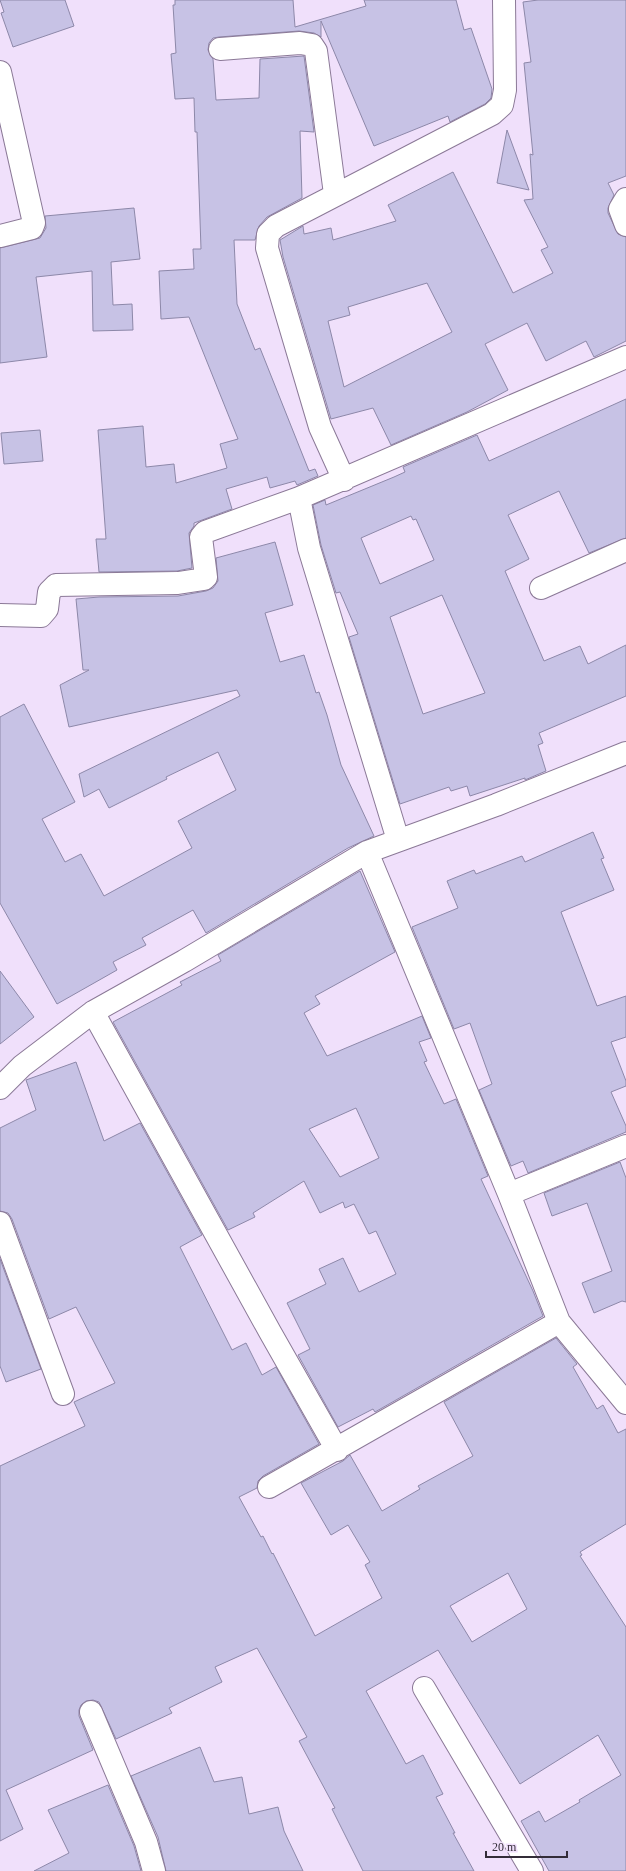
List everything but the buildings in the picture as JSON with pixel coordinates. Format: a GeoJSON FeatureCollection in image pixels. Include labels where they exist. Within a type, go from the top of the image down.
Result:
{"type":"FeatureCollection","features":[{"type":"Feature","properties":{"kind":"street"},"geometry":{"type":"LineString","coordinates":[[344,480],[320,427],[267,248],[268,234],[276,226],[335,194],[492,114],[502,105],[505,90],[504,0]]}},
{"type":"Feature","properties":{"kind":"street"},"geometry":{"type":"LineString","coordinates":[[220,49],[300,43],[312,45],[316,51],[335,194]]}},
{"type":"Feature","properties":{"kind":"street"},"geometry":{"type":"LineString","coordinates":[[0,72],[34,223],[32,228],[0,236]]}},
{"type":"Feature","properties":{"kind":"street"},"geometry":{"type":"LineString","coordinates":[[626,200],[620,209],[626,225]]}},
{"type":"Feature","properties":{"kind":"street"},"geometry":{"type":"LineString","coordinates":[[0,615],[41,616],[47,609],[49,592],[56,585],[178,583],[204,579],[206,577],[201,537],[205,532],[344,480],[626,356]]}},
{"type":"Feature","properties":{"kind":"street"},"geometry":{"type":"LineString","coordinates":[[299,498],[309,548],[398,840]]}},
{"type":"Feature","properties":{"kind":"street"},"geometry":{"type":"LineString","coordinates":[[541,588],[626,550]]}},
{"type":"Feature","properties":{"kind":"street"},"geometry":{"type":"LineString","coordinates":[[0,1088],[22,1066],[93,1012],[184,961],[367,852],[496,805],[626,753]]}},
{"type":"Feature","properties":{"kind":"street"},"geometry":{"type":"LineString","coordinates":[[367,852],[509,1194],[559,1322],[626,1402]]}},
{"type":"Feature","properties":{"kind":"street"},"geometry":{"type":"LineString","coordinates":[[93,1012],[192,1193],[338,1450]]}},
{"type":"Feature","properties":{"kind":"street"},"geometry":{"type":"LineString","coordinates":[[509,1194],[626,1146]]}},
{"type":"Feature","properties":{"kind":"street"},"geometry":{"type":"LineString","coordinates":[[0,1223],[63,1394]]}},
{"type":"Feature","properties":{"kind":"street"},"geometry":{"type":"LineString","coordinates":[[270,1487],[338,1450],[559,1322]]}},
{"type":"Feature","properties":{"kind":"street"},"geometry":{"type":"LineString","coordinates":[[424,1688],[532,1871]]}},
{"type":"Feature","properties":{"kind":"street"},"geometry":{"type":"LineString","coordinates":[[91,1712],[146,1842],[154,1871]]}}]}
